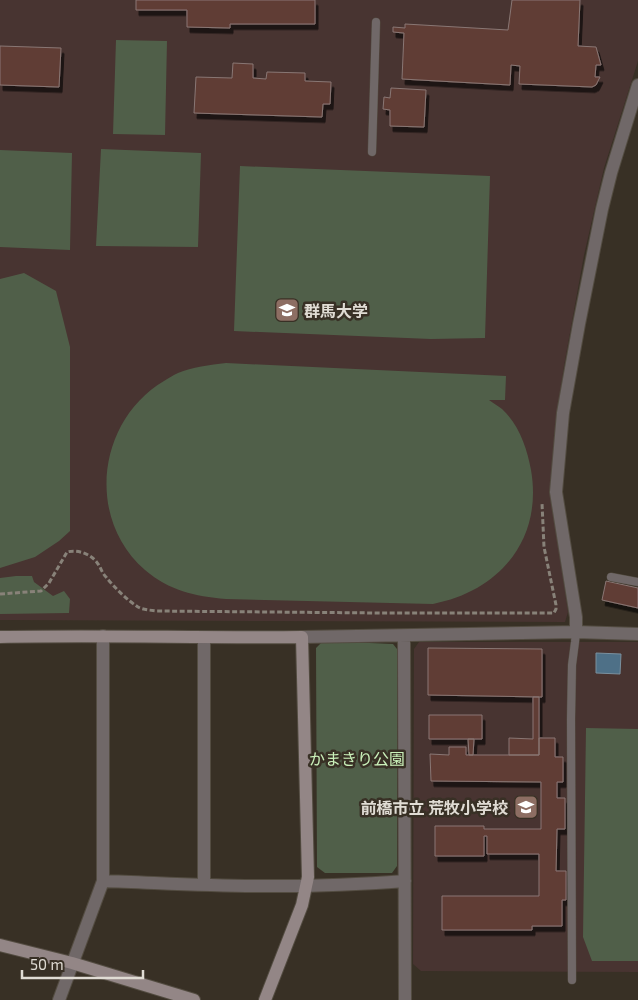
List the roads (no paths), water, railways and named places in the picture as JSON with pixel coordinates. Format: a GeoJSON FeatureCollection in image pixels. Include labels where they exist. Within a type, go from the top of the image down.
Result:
{"type":"FeatureCollection","features":[{"type":"Feature","properties":{"kind":"street"},"geometry":{"type":"LineString","coordinates":[[576,632],[576,617],[556,492],[563,413],[602,209],[613,165],[638,85]]}},
{"type":"Feature","properties":{"kind":"street"},"geometry":{"type":"LineString","coordinates":[[0,637],[104,636],[204,638],[576,632],[638,634]]}},
{"type":"Feature","properties":{"kind":"street"},"geometry":{"type":"LineString","coordinates":[[60,1000],[103,881],[104,636]]}},
{"type":"Feature","properties":{"kind":"street"},"geometry":{"type":"LineString","coordinates":[[404,636],[405,1000]]}},
{"type":"Feature","properties":{"kind":"street"},"geometry":{"type":"LineString","coordinates":[[265,1000],[302,905],[308,877],[302,637]]}},
{"type":"Feature","properties":{"kind":"street"},"geometry":{"type":"LineString","coordinates":[[204,638],[204,885]]}},
{"type":"Feature","properties":{"kind":"street"},"geometry":{"type":"LineString","coordinates":[[103,881],[204,885],[307,886],[405,882]]}},
{"type":"Feature","properties":{"kind":"street"},"geometry":{"type":"LineString","coordinates":[[0,945],[72,963],[194,1000]]}},
{"type":"Feature","properties":{"kind":"lane"},"geometry":{"type":"LineString","coordinates":[[372,152],[376,22]]}},
{"type":"Feature","properties":{"kind":"lane"},"geometry":{"type":"LineString","coordinates":[[611,576],[638,582]]}},
{"type":"Feature","properties":{"kind":"lane"},"geometry":{"type":"LineString","coordinates":[[572,980],[571,701],[572,664],[576,632]]}},
{"type":"Feature","properties":{"kind":"water"},"geometry":{"type":"Polygon","coordinates":[[[596,653],[621,654],[620,674],[596,673],[596,653]]]}},
{"type":"Feature","properties":{"kind":"place","name":"群馬大学"},"geometry":{"type":"Point","coordinates":[287,310]}},
{"type":"Feature","properties":{"kind":"place","name":"前橋市立 荒牧小学校"},"geometry":{"type":"Point","coordinates":[526,807]}},
{"type":"Feature","properties":{"kind":"park label","name":"かまきり公園"},"geometry":{"type":"Point","coordinates":[357,758]}}]}
